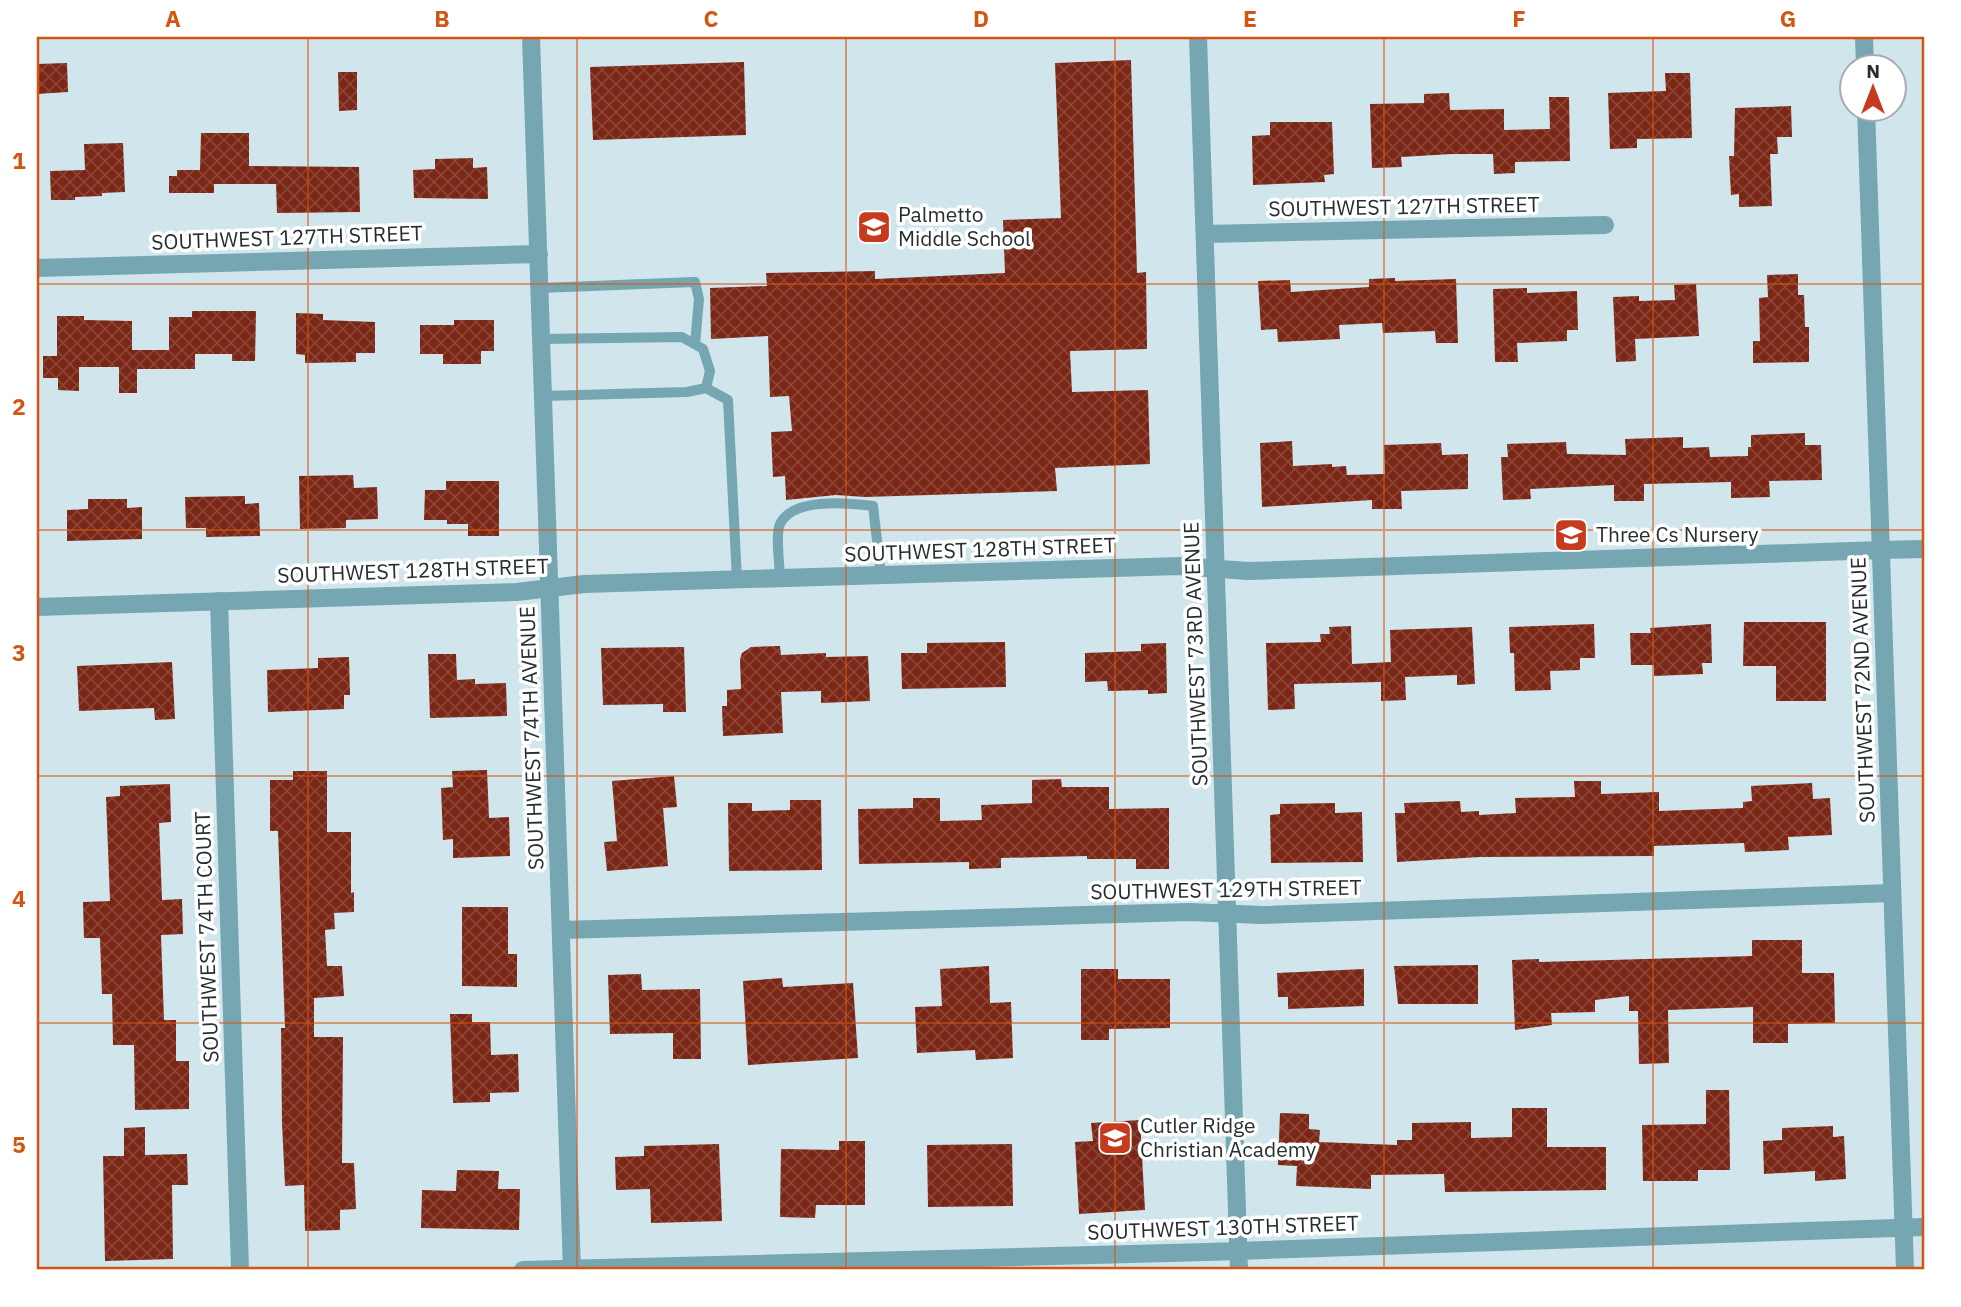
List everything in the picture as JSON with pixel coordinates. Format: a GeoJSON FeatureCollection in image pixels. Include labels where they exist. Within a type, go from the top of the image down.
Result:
{"type":"FeatureCollection","features":[{"type":"Feature","properties":{"kind":"street","name":"SOUTHWEST 74TH AVENUE"},"geometry":{"type":"LineString","coordinates":[[531,37],[572,1270]]}},
{"type":"Feature","properties":{"kind":"street","name":"SOUTHWEST 73RD AVENUE"},"geometry":{"type":"LineString","coordinates":[[1198,37],[1239,1270]]}},
{"type":"Feature","properties":{"kind":"street","name":"SOUTHWEST 72ND AVENUE"},"geometry":{"type":"LineString","coordinates":[[1867,122],[1905,1270]]}},
{"type":"Feature","properties":{"kind":"street","name":"SOUTHWEST 127TH STREET"},"geometry":{"type":"LineString","coordinates":[[1205,234],[1605,225]]}},
{"type":"Feature","properties":{"kind":"street","name":"SOUTHWEST 127TH STREET"},"geometry":{"type":"LineString","coordinates":[[37,268],[538,254]]}},
{"type":"Feature","properties":{"kind":"street","name":"SOUTHWEST 128TH STREET"},"geometry":{"type":"LineString","coordinates":[[37,607],[517,592],[584,584],[1180,566],[1248,571],[1924,549]]}},
{"type":"Feature","properties":{"kind":"street","name":"SOUTHWEST 74TH COURT"},"geometry":{"type":"LineString","coordinates":[[219,601],[240,1270]]}},
{"type":"Feature","properties":{"kind":"street","name":"SOUTHWEST 129TH STREET"},"geometry":{"type":"LineString","coordinates":[[561,930],[1189,912],[1262,915],[1892,893]]}},
{"type":"Feature","properties":{"kind":"street","name":"SOUTHWEST 130TH STREET"},"geometry":{"type":"LineString","coordinates":[[523,1270],[1924,1227]]}},
{"type":"Feature","properties":{"kind":"lane"},"geometry":{"type":"LineString","coordinates":[[540,288],[695,282],[699,299],[695,344]]}},
{"type":"Feature","properties":{"kind":"lane"},"geometry":{"type":"LineString","coordinates":[[541,339],[682,337],[703,349],[710,371],[706,388]]}},
{"type":"Feature","properties":{"kind":"lane"},"geometry":{"type":"LineString","coordinates":[[543,396],[687,392],[706,388],[728,400],[737,580]]}},
{"type":"Feature","properties":{"kind":"lane"},"geometry":{"type":"LineString","coordinates":[[780,579],[779,526],[786,515],[808,505],[849,503],[873,506],[881,575]]}},
{"type":"Feature","properties":{"kind":"building"},"geometry":{"type":"Polygon","coordinates":[[[1131,60],[1137,273],[1146,272],[1147,349],[1070,351],[1072,392],[1148,390],[1150,464],[1055,468],[1057,491],[865,497],[836,495],[786,500],[785,476],[773,477],[771,432],[792,431],[789,396],[770,397],[768,336],[711,339],[710,288],[767,286],[766,273],[875,271],[875,279],[1005,273],[1003,220],[1061,218],[1055,63],[1131,60]]]}},
{"type":"Feature","properties":{"kind":"building"},"geometry":{"type":"Polygon","coordinates":[[[744,62],[746,135],[593,140],[590,67],[744,62]]]}},
{"type":"Feature","properties":{"kind":"building"},"geometry":{"type":"Polygon","coordinates":[[[67,63],[68,92],[37,94],[37,64],[67,63]]]}},
{"type":"Feature","properties":{"kind":"building"},"geometry":{"type":"Polygon","coordinates":[[[338,72],[357,72],[357,110],[339,111],[338,72]]]}},
{"type":"Feature","properties":{"kind":"building"},"geometry":{"type":"Polygon","coordinates":[[[1665,73],[1690,73],[1692,138],[1637,139],[1637,148],[1610,149],[1608,93],[1666,91],[1665,73]]]}},
{"type":"Feature","properties":{"kind":"building"},"geometry":{"type":"Polygon","coordinates":[[[1449,93],[1450,110],[1504,109],[1504,130],[1550,129],[1549,97],[1569,97],[1570,161],[1515,162],[1515,173],[1494,174],[1493,154],[1452,154],[1401,157],[1402,167],[1372,168],[1370,104],[1424,103],[1424,94],[1449,93]]]}},
{"type":"Feature","properties":{"kind":"building"},"geometry":{"type":"Polygon","coordinates":[[[1791,106],[1792,137],[1777,137],[1778,154],[1770,154],[1772,206],[1739,207],[1739,194],[1731,195],[1729,156],[1734,156],[1735,108],[1791,106]]]}},
{"type":"Feature","properties":{"kind":"building"},"geometry":{"type":"Polygon","coordinates":[[[1270,122],[1332,122],[1334,174],[1324,175],[1325,182],[1253,185],[1252,136],[1270,135],[1270,122]]]}},
{"type":"Feature","properties":{"kind":"building"},"geometry":{"type":"Polygon","coordinates":[[[201,133],[249,133],[249,166],[359,167],[360,212],[277,213],[276,184],[214,184],[214,193],[169,193],[169,176],[177,176],[177,170],[200,170],[201,133]]]}},
{"type":"Feature","properties":{"kind":"building"},"geometry":{"type":"Polygon","coordinates":[[[123,143],[125,192],[75,197],[75,200],[51,200],[50,171],[85,170],[84,144],[123,143]]]}},
{"type":"Feature","properties":{"kind":"building"},"geometry":{"type":"Polygon","coordinates":[[[473,158],[473,168],[487,167],[488,199],[414,198],[413,170],[435,169],[435,159],[473,158]]]}},
{"type":"Feature","properties":{"kind":"building"},"geometry":{"type":"Polygon","coordinates":[[[1798,274],[1798,295],[1804,295],[1805,327],[1809,327],[1809,362],[1753,363],[1753,341],[1760,341],[1759,298],[1768,297],[1767,275],[1798,274]]]}},
{"type":"Feature","properties":{"kind":"building"},"geometry":{"type":"Polygon","coordinates":[[[1395,278],[1395,281],[1456,279],[1458,343],[1436,343],[1435,331],[1383,333],[1382,323],[1339,325],[1340,339],[1278,342],[1277,329],[1261,330],[1258,281],[1290,280],[1291,292],[1369,287],[1369,279],[1395,278]]]}},
{"type":"Feature","properties":{"kind":"building"},"geometry":{"type":"Polygon","coordinates":[[[1696,284],[1699,336],[1635,339],[1636,361],[1616,362],[1613,297],[1639,296],[1639,301],[1675,300],[1674,285],[1696,284]]]}},
{"type":"Feature","properties":{"kind":"building"},"geometry":{"type":"Polygon","coordinates":[[[1527,288],[1527,293],[1577,291],[1578,330],[1567,330],[1567,341],[1517,343],[1518,362],[1495,362],[1493,289],[1527,288]]]}},
{"type":"Feature","properties":{"kind":"building"},"geometry":{"type":"Polygon","coordinates":[[[192,311],[256,311],[255,361],[232,361],[232,354],[195,354],[195,369],[137,369],[137,393],[119,393],[119,367],[79,367],[79,391],[58,390],[58,378],[43,378],[43,356],[57,356],[57,316],[84,316],[84,320],[132,321],[132,350],[169,350],[169,317],[192,317],[192,311]]]}},
{"type":"Feature","properties":{"kind":"building"},"geometry":{"type":"Polygon","coordinates":[[[296,313],[323,314],[323,320],[375,322],[375,353],[356,353],[356,362],[305,363],[305,355],[296,354],[296,313]]]}},
{"type":"Feature","properties":{"kind":"building"},"geometry":{"type":"Polygon","coordinates":[[[454,320],[494,320],[494,351],[481,351],[481,364],[443,364],[443,354],[420,354],[420,325],[454,325],[454,320]]]}},
{"type":"Feature","properties":{"kind":"building"},"geometry":{"type":"Polygon","coordinates":[[[1805,433],[1805,445],[1821,445],[1822,480],[1769,481],[1770,497],[1731,498],[1731,482],[1644,484],[1644,501],[1614,501],[1614,485],[1530,489],[1531,499],[1503,500],[1501,457],[1508,457],[1507,444],[1566,442],[1567,454],[1626,455],[1625,439],[1683,437],[1683,448],[1709,447],[1710,457],[1748,456],[1751,435],[1805,433]]]}},
{"type":"Feature","properties":{"kind":"building"},"geometry":{"type":"Polygon","coordinates":[[[1292,441],[1293,466],[1346,466],[1347,475],[1385,474],[1384,445],[1441,443],[1442,455],[1468,454],[1468,489],[1401,491],[1402,509],[1372,509],[1372,500],[1262,507],[1260,443],[1292,441]]]}},
{"type":"Feature","properties":{"kind":"building"},"geometry":{"type":"Polygon","coordinates":[[[353,475],[354,488],[377,487],[378,519],[346,520],[346,528],[300,529],[299,476],[353,475]]]}},
{"type":"Feature","properties":{"kind":"building"},"geometry":{"type":"Polygon","coordinates":[[[446,481],[499,481],[499,536],[468,536],[468,524],[424,520],[425,490],[446,490],[446,481]]]}},
{"type":"Feature","properties":{"kind":"building"},"geometry":{"type":"Polygon","coordinates":[[[245,496],[245,504],[259,503],[260,536],[206,537],[206,528],[186,528],[185,497],[245,496]]]}},
{"type":"Feature","properties":{"kind":"building"},"geometry":{"type":"Polygon","coordinates":[[[88,499],[127,499],[127,508],[142,507],[142,539],[67,541],[67,510],[88,509],[88,499]]]}},
{"type":"Feature","properties":{"kind":"building"},"geometry":{"type":"Polygon","coordinates":[[[1744,622],[1826,622],[1826,701],[1776,701],[1776,666],[1743,666],[1744,622]]]}},
{"type":"Feature","properties":{"kind":"building"},"geometry":{"type":"Polygon","coordinates":[[[1594,624],[1595,658],[1580,658],[1580,670],[1550,671],[1551,690],[1515,691],[1514,653],[1510,653],[1509,627],[1594,624]]]}},
{"type":"Feature","properties":{"kind":"building"},"geometry":{"type":"Polygon","coordinates":[[[1711,624],[1712,663],[1702,663],[1703,674],[1654,676],[1654,665],[1631,665],[1630,633],[1651,633],[1650,628],[1711,624]]]}},
{"type":"Feature","properties":{"kind":"building"},"geometry":{"type":"Polygon","coordinates":[[[1351,626],[1352,664],[1391,662],[1390,630],[1472,627],[1475,684],[1457,685],[1457,675],[1405,677],[1406,700],[1381,701],[1381,682],[1294,684],[1295,709],[1268,710],[1266,643],[1321,642],[1320,634],[1330,634],[1329,627],[1351,626]]]}},
{"type":"Feature","properties":{"kind":"building"},"geometry":{"type":"Polygon","coordinates":[[[1005,642],[1006,687],[902,689],[901,653],[927,653],[927,643],[1005,642]]]}},
{"type":"Feature","properties":{"kind":"building"},"geometry":{"type":"Polygon","coordinates":[[[1166,643],[1167,693],[1148,694],[1148,690],[1108,691],[1107,681],[1085,682],[1085,653],[1141,651],[1141,644],[1166,643]]]}},
{"type":"Feature","properties":{"kind":"building"},"geometry":{"type":"Polygon","coordinates":[[[780,646],[781,655],[826,653],[826,657],[868,656],[870,701],[821,703],[821,691],[781,692],[783,733],[723,736],[722,706],[727,706],[727,690],[741,689],[742,653],[751,647],[780,646]]]}},
{"type":"Feature","properties":{"kind":"building"},"geometry":{"type":"Polygon","coordinates":[[[684,647],[686,712],[663,712],[663,704],[603,705],[601,648],[684,647]]]}},
{"type":"Feature","properties":{"kind":"building"},"geometry":{"type":"Polygon","coordinates":[[[428,654],[456,654],[457,680],[475,679],[475,684],[506,683],[507,716],[430,718],[428,654]]]}},
{"type":"Feature","properties":{"kind":"building"},"geometry":{"type":"Polygon","coordinates":[[[349,657],[350,695],[344,695],[344,709],[268,712],[267,670],[318,668],[318,658],[349,657]]]}},
{"type":"Feature","properties":{"kind":"building"},"geometry":{"type":"Polygon","coordinates":[[[172,662],[175,719],[155,720],[154,708],[79,711],[77,666],[172,662]]]}},
{"type":"Feature","properties":{"kind":"building"},"geometry":{"type":"Polygon","coordinates":[[[487,770],[489,818],[509,817],[510,856],[453,858],[453,839],[443,840],[441,788],[453,787],[452,771],[487,770]]]}},
{"type":"Feature","properties":{"kind":"building"},"geometry":{"type":"Polygon","coordinates":[[[293,771],[327,771],[327,832],[351,832],[351,893],[354,892],[354,912],[334,913],[335,929],[325,930],[327,966],[342,966],[344,996],[314,998],[314,1037],[343,1037],[342,1163],[354,1163],[356,1209],[340,1210],[340,1230],[305,1231],[304,1185],[285,1186],[281,1028],[285,1028],[278,831],[270,831],[270,780],[293,780],[293,771]]]}},
{"type":"Feature","properties":{"kind":"building"},"geometry":{"type":"Polygon","coordinates":[[[674,776],[677,807],[663,808],[668,866],[607,871],[604,842],[617,841],[612,781],[674,776]]]}},
{"type":"Feature","properties":{"kind":"building"},"geometry":{"type":"Polygon","coordinates":[[[1061,779],[1062,787],[1109,787],[1109,809],[1169,808],[1169,869],[1136,869],[1136,859],[1087,859],[1087,856],[1001,858],[1001,868],[969,869],[969,862],[859,864],[858,809],[913,808],[913,798],[940,798],[940,821],[982,820],[981,805],[1032,803],[1032,780],[1061,779]]]}},
{"type":"Feature","properties":{"kind":"building"},"geometry":{"type":"Polygon","coordinates":[[[1574,781],[1601,781],[1601,794],[1659,792],[1659,811],[1743,808],[1743,802],[1752,801],[1751,786],[1812,783],[1813,799],[1830,798],[1832,835],[1788,837],[1789,850],[1745,852],[1744,843],[1654,846],[1654,856],[1480,857],[1397,862],[1395,813],[1405,813],[1404,803],[1460,801],[1461,812],[1479,811],[1479,815],[1516,813],[1515,798],[1575,797],[1574,781]]]}},
{"type":"Feature","properties":{"kind":"building"},"geometry":{"type":"Polygon","coordinates":[[[170,784],[171,822],[159,823],[162,900],[182,899],[183,934],[161,935],[164,1020],[176,1020],[176,1061],[189,1061],[189,1109],[135,1110],[134,1045],[113,1045],[112,994],[102,994],[100,938],[84,938],[83,902],[110,901],[106,797],[120,796],[120,786],[170,784]]]}},
{"type":"Feature","properties":{"kind":"building"},"geometry":{"type":"Polygon","coordinates":[[[790,800],[821,800],[822,870],[729,871],[728,803],[752,803],[752,811],[790,810],[790,800]]]}},
{"type":"Feature","properties":{"kind":"building"},"geometry":{"type":"Polygon","coordinates":[[[1335,803],[1335,813],[1362,812],[1363,862],[1271,863],[1270,815],[1280,814],[1280,804],[1335,803]]]}},
{"type":"Feature","properties":{"kind":"building"},"geometry":{"type":"Polygon","coordinates":[[[462,907],[508,907],[508,954],[517,954],[517,987],[462,986],[462,907]]]}},
{"type":"Feature","properties":{"kind":"building"},"geometry":{"type":"Polygon","coordinates":[[[1752,940],[1802,940],[1802,973],[1834,973],[1835,1023],[1788,1024],[1788,1043],[1753,1043],[1753,1007],[1668,1010],[1669,1063],[1639,1064],[1638,1011],[1629,1011],[1629,996],[1595,1000],[1595,1012],[1551,1013],[1552,1025],[1515,1030],[1512,960],[1539,959],[1539,962],[1752,956],[1752,940]]]}},
{"type":"Feature","properties":{"kind":"building"},"geometry":{"type":"Polygon","coordinates":[[[1478,965],[1478,1004],[1398,1004],[1394,966],[1478,965]]]}},
{"type":"Feature","properties":{"kind":"building"},"geometry":{"type":"Polygon","coordinates":[[[989,966],[990,1003],[1011,1002],[1013,1058],[976,1060],[975,1050],[917,1053],[915,1007],[942,1006],[940,969],[989,966]]]}},
{"type":"Feature","properties":{"kind":"building"},"geometry":{"type":"Polygon","coordinates":[[[1081,969],[1118,969],[1118,979],[1170,979],[1170,1028],[1109,1029],[1109,1040],[1081,1040],[1081,969]]]}},
{"type":"Feature","properties":{"kind":"building"},"geometry":{"type":"Polygon","coordinates":[[[1364,969],[1364,1006],[1288,1009],[1288,997],[1278,997],[1277,973],[1364,969]]]}},
{"type":"Feature","properties":{"kind":"building"},"geometry":{"type":"Polygon","coordinates":[[[641,974],[642,990],[700,989],[701,1059],[673,1059],[673,1033],[610,1034],[608,975],[641,974]]]}},
{"type":"Feature","properties":{"kind":"building"},"geometry":{"type":"Polygon","coordinates":[[[782,978],[783,987],[853,983],[858,1058],[748,1065],[743,981],[782,978]]]}},
{"type":"Feature","properties":{"kind":"building"},"geometry":{"type":"Polygon","coordinates":[[[450,1014],[472,1014],[472,1022],[490,1022],[491,1055],[518,1054],[519,1092],[490,1093],[490,1102],[453,1103],[450,1014]]]}},
{"type":"Feature","properties":{"kind":"building"},"geometry":{"type":"Polygon","coordinates":[[[1706,1090],[1729,1090],[1730,1170],[1698,1170],[1698,1181],[1643,1181],[1642,1125],[1706,1124],[1706,1090]]]}},
{"type":"Feature","properties":{"kind":"building"},"geometry":{"type":"Polygon","coordinates":[[[1512,1108],[1547,1108],[1547,1147],[1606,1147],[1606,1190],[1445,1192],[1444,1174],[1371,1175],[1371,1189],[1296,1186],[1297,1166],[1278,1165],[1280,1113],[1309,1114],[1309,1129],[1320,1130],[1319,1142],[1397,1145],[1397,1140],[1412,1140],[1412,1123],[1471,1122],[1471,1138],[1512,1137],[1512,1108]]]}},
{"type":"Feature","properties":{"kind":"building"},"geometry":{"type":"Polygon","coordinates":[[[1140,1120],[1145,1210],[1079,1214],[1075,1142],[1093,1141],[1091,1123],[1140,1120]]]}},
{"type":"Feature","properties":{"kind":"building"},"geometry":{"type":"Polygon","coordinates":[[[1833,1126],[1833,1137],[1844,1136],[1846,1179],[1815,1181],[1815,1171],[1764,1174],[1763,1141],[1782,1140],[1782,1128],[1833,1126]]]}},
{"type":"Feature","properties":{"kind":"building"},"geometry":{"type":"Polygon","coordinates":[[[145,1127],[145,1155],[187,1154],[188,1185],[172,1185],[173,1259],[105,1261],[103,1156],[124,1156],[124,1128],[145,1127]]]}},
{"type":"Feature","properties":{"kind":"building"},"geometry":{"type":"Polygon","coordinates":[[[839,1141],[865,1141],[865,1205],[816,1205],[815,1218],[780,1217],[781,1149],[839,1150],[839,1141]]]}},
{"type":"Feature","properties":{"kind":"building"},"geometry":{"type":"Polygon","coordinates":[[[719,1144],[722,1221],[651,1223],[650,1189],[616,1190],[615,1157],[644,1156],[644,1146],[719,1144]]]}},
{"type":"Feature","properties":{"kind":"building"},"geometry":{"type":"Polygon","coordinates":[[[1012,1144],[1013,1206],[928,1207],[927,1145],[1012,1144]]]}},
{"type":"Feature","properties":{"kind":"building"},"geometry":{"type":"Polygon","coordinates":[[[457,1170],[499,1171],[498,1189],[520,1189],[519,1230],[421,1228],[422,1190],[456,1191],[457,1170]]]}},
{"type":"Feature","properties":{"kind":"place","name":"Palmetto Middle School"},"geometry":{"type":"Point","coordinates":[874,227]}},
{"type":"Feature","properties":{"kind":"place","name":"Three Cs Nursery"},"geometry":{"type":"Point","coordinates":[1571,535]}},
{"type":"Feature","properties":{"kind":"place","name":"Cutler Ridge Christian Academy"},"geometry":{"type":"Point","coordinates":[1115,1138]}}]}
